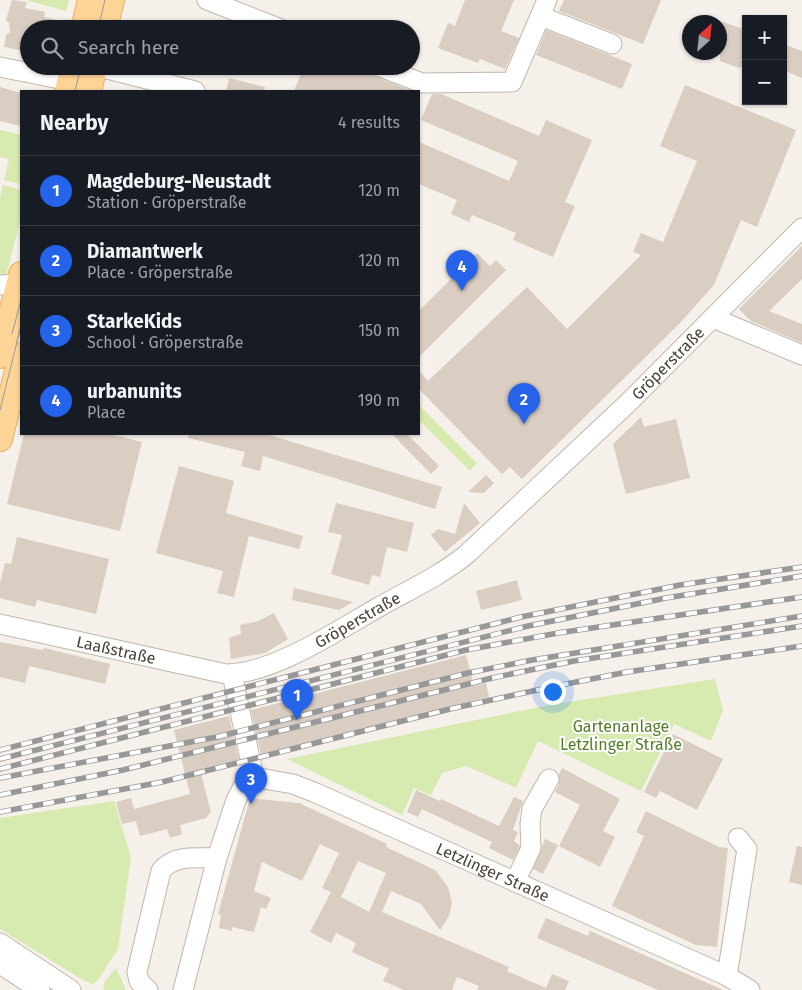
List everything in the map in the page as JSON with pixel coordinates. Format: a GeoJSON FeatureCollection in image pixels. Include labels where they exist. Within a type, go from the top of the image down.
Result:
{"type":"FeatureCollection","features":[{"type":"Feature","properties":{"kind":"main road"},"geometry":{"type":"LineString","coordinates":[[85,20],[90,0]]}},
{"type":"Feature","properties":{"kind":"main road"},"geometry":{"type":"LineString","coordinates":[[107,20],[112,0]]}},
{"type":"Feature","properties":{"kind":"main road"},"geometry":{"type":"LineString","coordinates":[[0,356],[15,282]]}},
{"type":"Feature","properties":{"kind":"main road"},"geometry":{"type":"LineString","coordinates":[[0,439],[20,359]]}},
{"type":"Feature","properties":{"kind":"street"},"geometry":{"type":"LineString","coordinates":[[207,0],[258,20]]}},
{"type":"Feature","properties":{"kind":"street"},"geometry":{"type":"LineString","coordinates":[[401,75],[422,83],[512,82],[543,8],[612,44]]}},
{"type":"Feature","properties":{"kind":"street"},"geometry":{"type":"LineString","coordinates":[[0,67],[20,71]]}},
{"type":"Feature","properties":{"kind":"street"},"geometry":{"type":"LineString","coordinates":[[40,75],[75,82]]}},
{"type":"Feature","properties":{"kind":"street"},"geometry":{"type":"LineString","coordinates":[[131,75],[191,90]]}},
{"type":"Feature","properties":{"kind":"street","name":"Gröperstraße"},"geometry":{"type":"LineString","coordinates":[[232,674],[274,662],[298,652],[458,562],[628,403],[802,228]]}},
{"type":"Feature","properties":{"kind":"street","name":"Gröperstraße"},"geometry":{"type":"LineString","coordinates":[[713,318],[802,355]]}},
{"type":"Feature","properties":{"kind":"street","name":"Laaßstraße"},"geometry":{"type":"LineString","coordinates":[[0,624],[232,674]]}},
{"type":"Feature","properties":{"kind":"street"},"geometry":{"type":"LineString","coordinates":[[184,990],[217,858],[236,800],[243,787],[254,777],[232,674]]}},
{"type":"Feature","properties":{"kind":"street","name":"Letzlinger Straße"},"geometry":{"type":"LineString","coordinates":[[254,777],[293,784],[316,793],[727,976],[750,990]]}},
{"type":"Feature","properties":{"kind":"street"},"geometry":{"type":"LineString","coordinates":[[515,882],[532,848],[530,824],[532,809],[549,778]]}},
{"type":"Feature","properties":{"kind":"street"},"geometry":{"type":"LineString","coordinates":[[727,976],[747,849],[738,838]]}},
{"type":"Feature","properties":{"kind":"street"},"geometry":{"type":"LineString","coordinates":[[148,990],[140,981],[137,972],[161,871],[168,863],[176,860],[217,858]]}},
{"type":"Feature","properties":{"kind":"street"},"geometry":{"type":"LineString","coordinates":[[0,943],[71,990]]}},
{"type":"Feature","properties":{"kind":"street"},"geometry":{"type":"LineString","coordinates":[[0,964],[40,990]]}},
{"type":"Feature","properties":{"kind":"green space"},"geometry":{"type":"Polygon","coordinates":[[[26,0],[69,0],[66,11],[26,0]]]}},
{"type":"Feature","properties":{"kind":"green space"},"geometry":{"type":"Polygon","coordinates":[[[0,130],[20,135],[20,184],[4,180],[9,159],[0,157],[0,130]]]}},
{"type":"Feature","properties":{"kind":"green space"},"geometry":{"type":"Polygon","coordinates":[[[3,185],[20,190],[20,221],[6,276],[0,278],[0,197],[3,185]]]}},
{"type":"Feature","properties":{"kind":"green space"},"geometry":{"type":"Polygon","coordinates":[[[420,406],[477,463],[470,471],[420,421],[420,406]]]}},
{"type":"Feature","properties":{"kind":"green space","name":"Gartenanlage Letzlinger Straße"},"geometry":{"type":"Polygon","coordinates":[[[715,679],[723,710],[711,741],[674,724],[641,791],[538,741],[516,788],[466,766],[442,773],[431,795],[414,788],[402,815],[287,759],[549,705],[715,679]]]}},
{"type":"Feature","properties":{"kind":"green space"},"geometry":{"type":"Polygon","coordinates":[[[114,801],[131,857],[118,949],[98,980],[92,984],[0,929],[0,818],[114,801]]]}},
{"type":"Feature","properties":{"kind":"green space"},"geometry":{"type":"Polygon","coordinates":[[[116,968],[126,990],[103,990],[105,981],[116,968]]]}},
{"type":"Feature","properties":{"kind":"building"},"geometry":{"type":"Polygon","coordinates":[[[12,0],[27,2],[25,8],[45,12],[44,17],[57,20],[20,20],[20,50],[4,47],[6,35],[10,32],[9,23],[6,20],[12,0]]]}},
{"type":"Feature","properties":{"kind":"building"},"geometry":{"type":"Polygon","coordinates":[[[465,0],[514,0],[501,31],[519,38],[505,69],[480,59],[478,63],[438,48],[448,23],[455,26],[465,0]]]}},
{"type":"Feature","properties":{"kind":"building"},"geometry":{"type":"Polygon","coordinates":[[[564,0],[661,0],[643,44],[559,11],[564,0]]]}},
{"type":"Feature","properties":{"kind":"building"},"geometry":{"type":"Polygon","coordinates":[[[727,23],[742,29],[742,66],[739,68],[720,61],[727,60],[727,23]]]}},
{"type":"Feature","properties":{"kind":"building"},"geometry":{"type":"Polygon","coordinates":[[[546,30],[632,64],[622,89],[536,55],[546,30]]]}},
{"type":"Feature","properties":{"kind":"building"},"geometry":{"type":"Polygon","coordinates":[[[787,45],[802,51],[802,78],[787,72],[787,45]]]}},
{"type":"Feature","properties":{"kind":"building"},"geometry":{"type":"Polygon","coordinates":[[[300,75],[373,75],[409,90],[294,90],[300,75]]]}},
{"type":"Feature","properties":{"kind":"building"},"geometry":{"type":"Polygon","coordinates":[[[229,78],[265,87],[264,90],[226,90],[229,78]]]}},
{"type":"Feature","properties":{"kind":"building"},"geometry":{"type":"Polygon","coordinates":[[[685,85],[796,130],[757,227],[741,220],[714,285],[679,324],[522,479],[510,467],[502,474],[420,390],[420,372],[428,381],[527,287],[567,329],[641,255],[633,252],[641,233],[663,242],[697,161],[660,146],[685,85]]]}},
{"type":"Feature","properties":{"kind":"building"},"geometry":{"type":"Polygon","coordinates":[[[0,87],[20,93],[20,126],[0,121],[0,87]]]}},
{"type":"Feature","properties":{"kind":"building"},"geometry":{"type":"Polygon","coordinates":[[[432,94],[441,94],[539,136],[546,120],[592,140],[565,202],[575,206],[553,257],[513,240],[516,233],[472,215],[469,222],[451,214],[457,200],[420,184],[420,142],[509,181],[518,161],[421,120],[432,94]]]}},
{"type":"Feature","properties":{"kind":"building"},"geometry":{"type":"Polygon","coordinates":[[[802,246],[802,279],[769,311],[802,324],[802,343],[751,321],[739,309],[802,246]]]}},
{"type":"Feature","properties":{"kind":"building"},"geometry":{"type":"Polygon","coordinates":[[[477,253],[490,266],[496,260],[506,270],[420,356],[420,310],[477,253]]]}},
{"type":"Feature","properties":{"kind":"building"},"geometry":{"type":"Polygon","coordinates":[[[641,417],[644,427],[676,419],[690,478],[626,494],[613,444],[641,417]]]}},
{"type":"Feature","properties":{"kind":"building"},"geometry":{"type":"Polygon","coordinates":[[[24,435],[114,435],[142,442],[120,531],[7,504],[24,435]]]}},
{"type":"Feature","properties":{"kind":"building"},"geometry":{"type":"Polygon","coordinates":[[[189,435],[269,435],[442,487],[435,509],[263,456],[260,471],[241,466],[245,452],[188,438],[189,435]]]}},
{"type":"Feature","properties":{"kind":"building"},"geometry":{"type":"Polygon","coordinates":[[[393,435],[408,435],[439,466],[431,474],[393,435]]]}},
{"type":"Feature","properties":{"kind":"building"},"geometry":{"type":"Polygon","coordinates":[[[179,466],[234,481],[226,513],[303,536],[299,549],[249,536],[234,597],[217,593],[223,571],[156,553],[179,466]]]}},
{"type":"Feature","properties":{"kind":"building"},"geometry":{"type":"Polygon","coordinates":[[[486,475],[494,483],[484,493],[468,492],[486,475]]]}},
{"type":"Feature","properties":{"kind":"building"},"geometry":{"type":"Polygon","coordinates":[[[336,503],[414,523],[407,552],[387,547],[380,577],[372,575],[369,585],[331,574],[342,535],[328,532],[336,503]]]}},
{"type":"Feature","properties":{"kind":"building"},"geometry":{"type":"Polygon","coordinates":[[[464,503],[480,523],[445,552],[431,535],[438,529],[455,534],[464,503]]]}},
{"type":"Feature","properties":{"kind":"building"},"geometry":{"type":"Polygon","coordinates":[[[17,537],[109,559],[96,614],[37,600],[35,607],[0,598],[0,583],[5,563],[11,564],[17,537]]]}},
{"type":"Feature","properties":{"kind":"building"},"geometry":{"type":"Polygon","coordinates":[[[517,580],[522,600],[481,610],[476,591],[517,580]]]}},
{"type":"Feature","properties":{"kind":"building"},"geometry":{"type":"Polygon","coordinates":[[[294,588],[353,602],[339,610],[292,600],[294,588]]]}},
{"type":"Feature","properties":{"kind":"building"},"geometry":{"type":"Polygon","coordinates":[[[274,613],[288,639],[265,653],[231,659],[229,638],[241,634],[240,625],[258,621],[274,613]]]}},
{"type":"Feature","properties":{"kind":"building"},"geometry":{"type":"Polygon","coordinates":[[[0,642],[43,650],[44,648],[110,664],[105,684],[29,666],[25,683],[0,677],[0,642]]]}},
{"type":"Feature","properties":{"kind":"building"},"geometry":{"type":"Polygon","coordinates":[[[466,655],[474,686],[486,683],[489,697],[261,755],[251,710],[466,655]]]}},
{"type":"Feature","properties":{"kind":"building"},"geometry":{"type":"Polygon","coordinates":[[[229,716],[239,760],[200,770],[211,812],[206,818],[180,825],[182,834],[170,838],[167,829],[140,836],[136,821],[122,824],[116,802],[131,798],[134,809],[190,794],[174,730],[229,716]]]}},
{"type":"Feature","properties":{"kind":"building"},"geometry":{"type":"Polygon","coordinates":[[[673,734],[723,759],[697,810],[660,791],[656,798],[644,792],[673,734]]]}},
{"type":"Feature","properties":{"kind":"building"},"geometry":{"type":"Polygon","coordinates":[[[562,768],[620,799],[603,831],[615,837],[600,867],[559,846],[580,805],[555,792],[559,784],[559,774],[562,768]]]}},
{"type":"Feature","properties":{"kind":"building"},"geometry":{"type":"Polygon","coordinates":[[[416,790],[440,801],[441,799],[499,826],[514,797],[523,801],[513,830],[518,832],[514,841],[520,846],[513,860],[489,848],[492,842],[422,809],[418,817],[407,812],[416,790]]]}},
{"type":"Feature","properties":{"kind":"building"},"geometry":{"type":"Polygon","coordinates":[[[250,798],[299,803],[387,844],[386,847],[435,870],[448,887],[452,903],[449,916],[440,930],[421,904],[391,891],[382,912],[509,967],[507,971],[546,988],[552,974],[569,981],[565,990],[477,990],[479,986],[457,977],[452,990],[404,990],[383,981],[389,969],[352,952],[356,943],[336,933],[331,943],[310,932],[331,892],[322,888],[339,853],[320,844],[302,881],[262,862],[254,891],[271,898],[266,909],[261,907],[254,932],[232,927],[232,931],[219,928],[221,915],[218,914],[250,798]],[[358,861],[341,897],[369,912],[386,873],[358,861]]]}},
{"type":"Feature","properties":{"kind":"building"},"geometry":{"type":"Polygon","coordinates":[[[646,811],[719,847],[728,848],[717,947],[696,945],[612,906],[644,836],[636,832],[646,811]]]}},
{"type":"Feature","properties":{"kind":"building"},"geometry":{"type":"Polygon","coordinates":[[[545,839],[558,845],[543,874],[533,869],[545,839]]]}},
{"type":"Feature","properties":{"kind":"building"},"geometry":{"type":"Polygon","coordinates":[[[797,846],[802,847],[802,885],[789,882],[797,846]]]}},
{"type":"Feature","properties":{"kind":"building"},"geometry":{"type":"Polygon","coordinates":[[[546,918],[588,936],[590,931],[723,990],[658,990],[537,938],[546,918]]]}},
{"type":"Feature","properties":{"kind":"tram line"},"geometry":{"type":"LineString","coordinates":[[100,20],[105,0]]}},
{"type":"Feature","properties":{"kind":"tram line"},"geometry":{"type":"LineString","coordinates":[[75,90],[79,75]]}},
{"type":"Feature","properties":{"kind":"tram line"},"geometry":{"type":"LineString","coordinates":[[12,334],[20,304]]}},
{"type":"Feature","properties":{"kind":"tram line"},"geometry":{"type":"LineString","coordinates":[[0,410],[20,330]]}},
{"type":"Feature","properties":{"kind":"railway"},"geometry":{"type":"LineString","coordinates":[[0,750],[521,617],[680,585],[802,567]]}},
{"type":"Feature","properties":{"kind":"railway"},"geometry":{"type":"LineString","coordinates":[[0,759],[528,626],[666,598],[802,576]]}},
{"type":"Feature","properties":{"kind":"railway"},"geometry":{"type":"LineString","coordinates":[[0,769],[466,650],[558,633],[802,597]]}},
{"type":"Feature","properties":{"kind":"railway"},"geometry":{"type":"LineString","coordinates":[[0,778],[217,737],[468,673],[532,660],[802,616]]}},
{"type":"Feature","properties":{"kind":"railway"},"geometry":{"type":"LineString","coordinates":[[0,795],[123,770],[492,678],[574,661],[802,626]]}},
{"type":"Feature","properties":{"kind":"railway"},"geometry":{"type":"LineString","coordinates":[[0,812],[162,782],[450,709],[551,687],[627,672],[802,646]]}},
{"type":"Feature","properties":{"kind":"place","name":"urbanunits"},"geometry":{"type":"Point","coordinates":[462,291]}},
{"type":"Feature","properties":{"kind":"place","name":"Diamantwerk"},"geometry":{"type":"Point","coordinates":[524,424]}},
{"type":"Feature","properties":{"kind":"place","name":"Magdeburg-Neustadt"},"geometry":{"type":"Point","coordinates":[297,720]}},
{"type":"Feature","properties":{"kind":"place","name":"StarkeKids"},"geometry":{"type":"Point","coordinates":[251,804]}}]}
